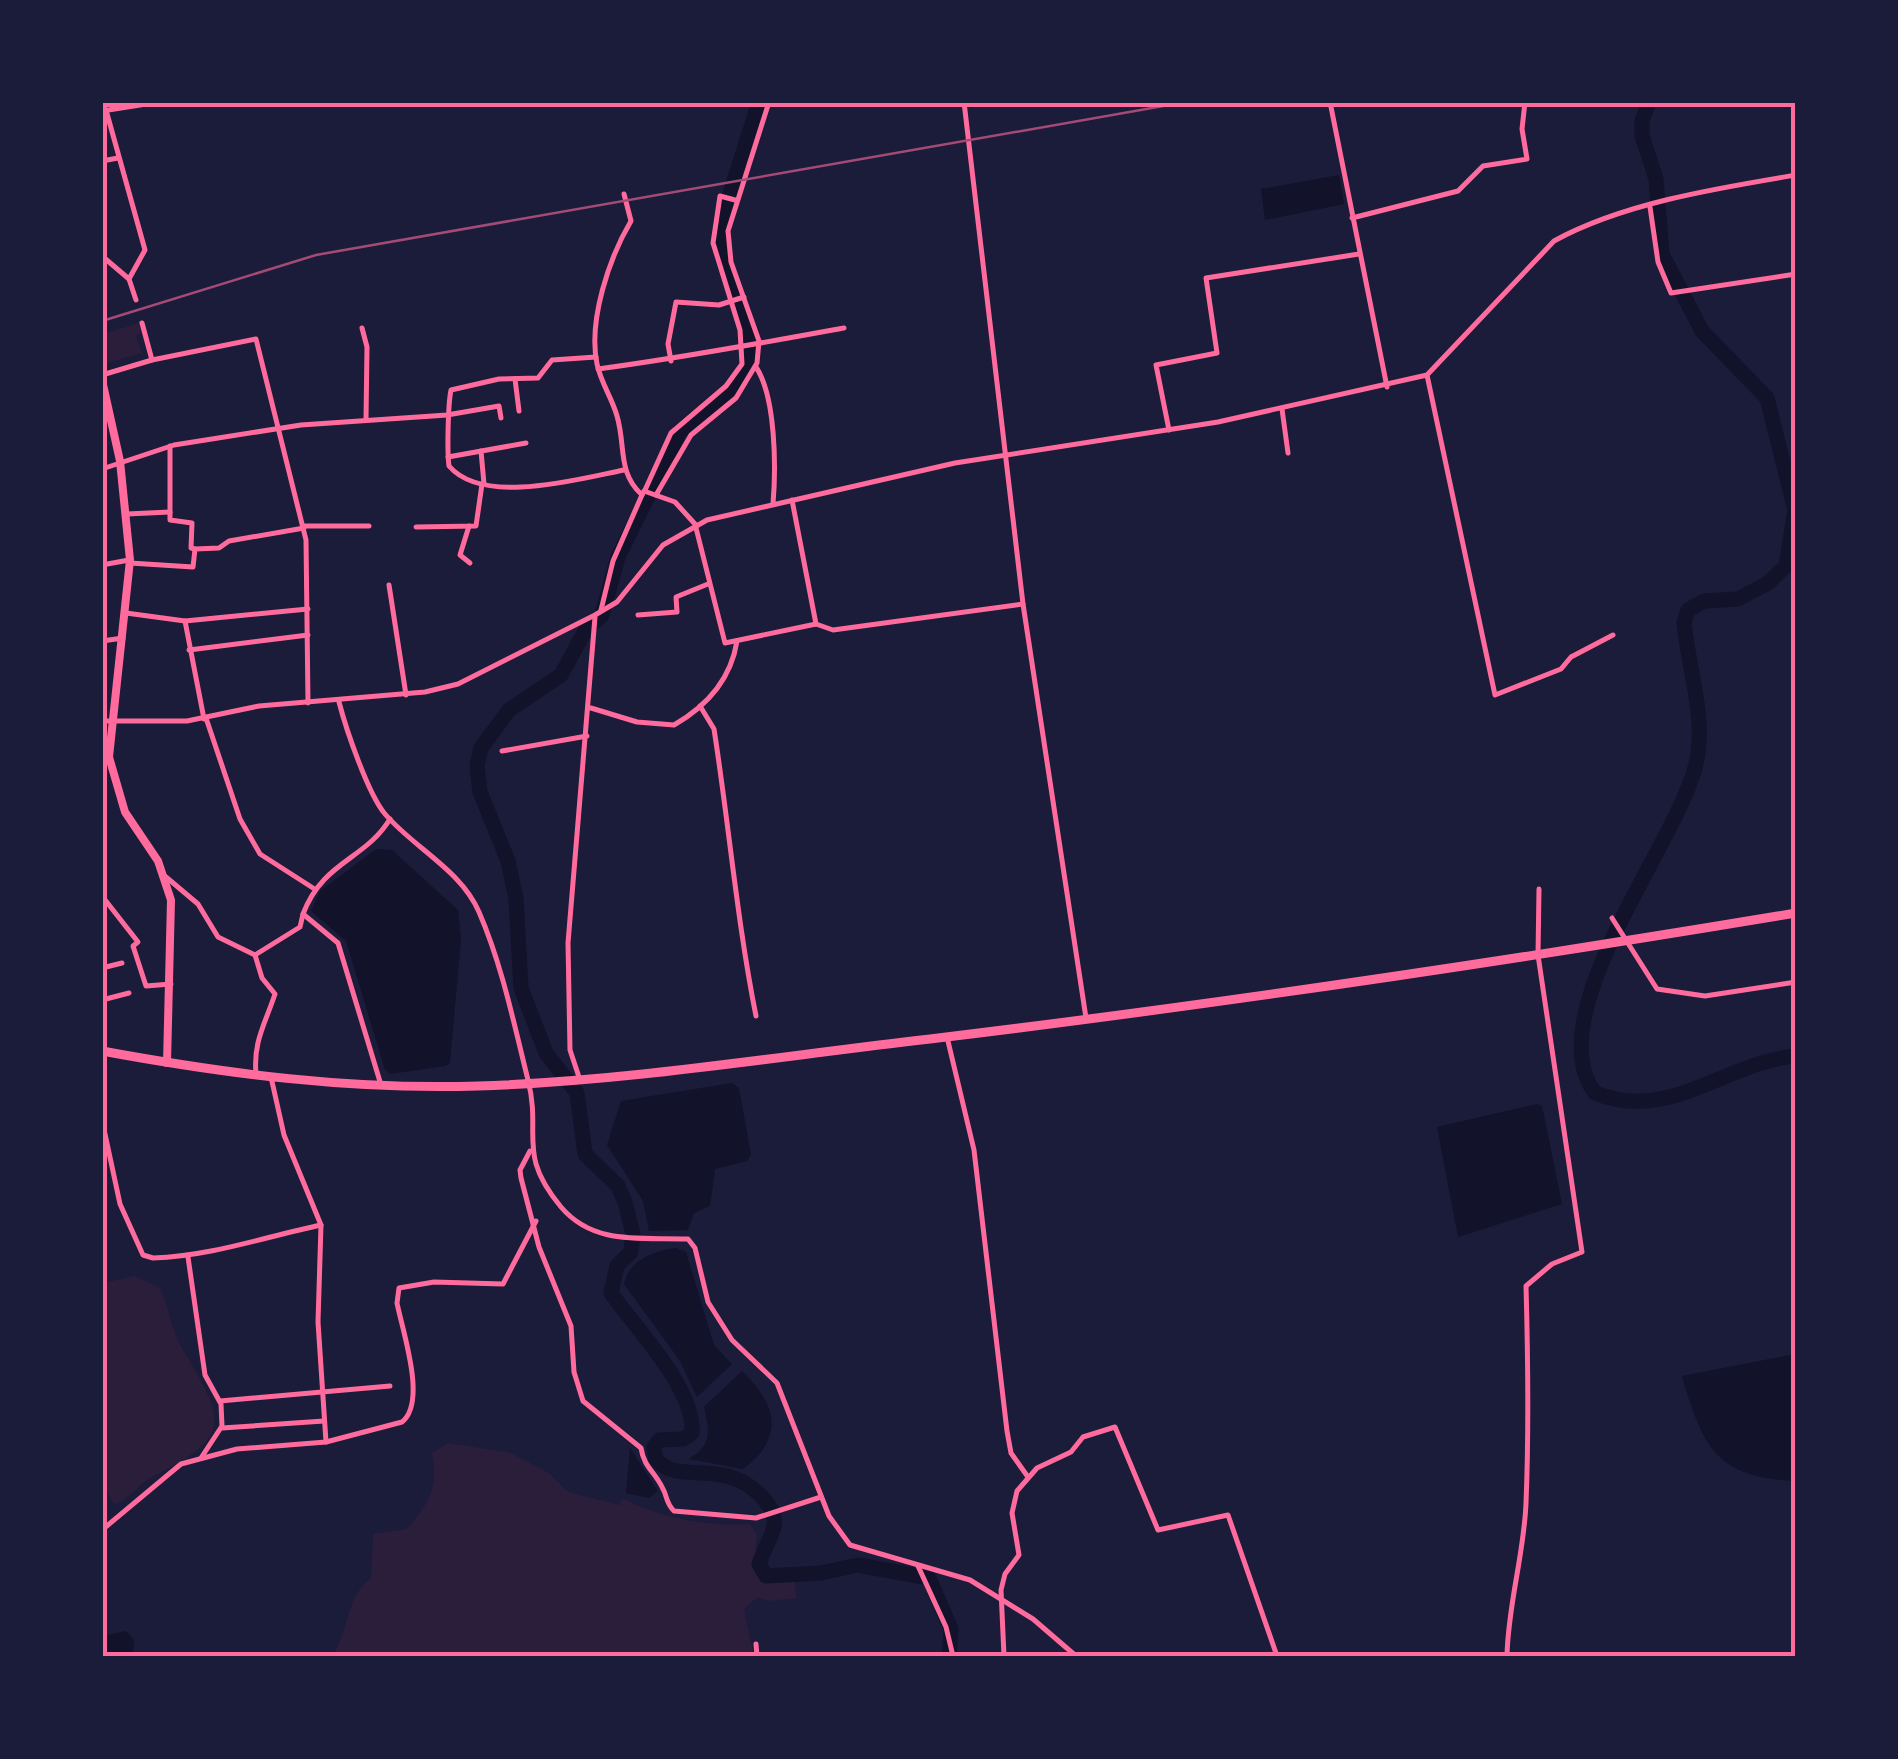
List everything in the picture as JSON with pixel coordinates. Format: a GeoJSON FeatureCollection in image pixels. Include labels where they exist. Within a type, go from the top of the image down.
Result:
{"type":"FeatureCollection","features":[{"type":"Feature","properties":{"kind":"highway"},"geometry":{"type":"LineString","coordinates":[[102,1051],[256,1076],[381,1085],[580,1080],[1087,1021],[1796,913]]}},
{"type":"Feature","properties":{"kind":"main road"},"geometry":{"type":"LineString","coordinates":[[102,377],[120,461],[130,561],[123,638],[107,721],[109,757],[118,794],[166,877],[173,920],[167,1063]]}},
{"type":"Feature","properties":{"kind":"street"},"geometry":{"type":"LineString","coordinates":[[128,278],[145,250],[104,110],[159,102]]}},
{"type":"Feature","properties":{"kind":"street"},"geometry":{"type":"LineString","coordinates":[[580,1080],[570,1050],[568,942],[598,613],[613,562],[649,493],[690,436],[736,398],[756,367],[758,341],[731,262],[728,232],[768,102]]}},
{"type":"Feature","properties":{"kind":"street"},"geometry":{"type":"LineString","coordinates":[[964,102],[1023,604],[1087,1021]]}},
{"type":"Feature","properties":{"kind":"street"},"geometry":{"type":"LineString","coordinates":[[1330,102],[1387,387]]}},
{"type":"Feature","properties":{"kind":"street"},"geometry":{"type":"LineString","coordinates":[[1352,218],[1458,192],[1484,166],[1527,159],[1522,129],[1524,102]]}},
{"type":"Feature","properties":{"kind":"street"},"geometry":{"type":"LineString","coordinates":[[102,160],[118,158]]}},
{"type":"Feature","properties":{"kind":"street"},"geometry":{"type":"LineString","coordinates":[[107,721],[205,719],[259,706],[406,695],[458,684],[617,602],[664,545],[695,524],[1004,453],[1282,409],[1427,375],[1554,241],[1650,207],[1796,175]]}},
{"type":"Feature","properties":{"kind":"street"},"geometry":{"type":"LineString","coordinates":[[624,194],[631,221],[620,239],[600,308],[598,369],[617,416],[624,470],[649,493],[675,502],[695,524],[725,643],[816,624],[833,630],[1023,604]]}},
{"type":"Feature","properties":{"kind":"street"},"geometry":{"type":"LineString","coordinates":[[649,493],[670,433],[736,374],[742,364],[744,345],[712,243],[720,196],[736,200]]}},
{"type":"Feature","properties":{"kind":"street"},"geometry":{"type":"LineString","coordinates":[[1650,207],[1658,262],[1671,293],[1796,274]]}},
{"type":"Feature","properties":{"kind":"street"},"geometry":{"type":"LineString","coordinates":[[1168,430],[1156,365],[1217,353],[1206,278],[1359,254]]}},
{"type":"Feature","properties":{"kind":"street"},"geometry":{"type":"LineString","coordinates":[[102,256],[128,278],[136,300]]}},
{"type":"Feature","properties":{"kind":"street"},"geometry":{"type":"LineString","coordinates":[[671,361],[668,344],[676,302],[730,302],[744,296]]}},
{"type":"Feature","properties":{"kind":"street"},"geometry":{"type":"LineString","coordinates":[[142,323],[152,360]]}},
{"type":"Feature","properties":{"kind":"street"},"geometry":{"type":"LineString","coordinates":[[362,328],[367,347],[366,419]]}},
{"type":"Feature","properties":{"kind":"street"},"geometry":{"type":"LineString","coordinates":[[598,369],[671,361],[758,341],[844,328]]}},
{"type":"Feature","properties":{"kind":"street"},"geometry":{"type":"LineString","coordinates":[[102,377],[152,360],[256,339],[304,527],[308,703]]}},
{"type":"Feature","properties":{"kind":"street"},"geometry":{"type":"LineString","coordinates":[[596,358],[552,360],[538,378],[452,390],[447,415],[452,428],[448,457],[456,473],[483,484],[548,485],[624,470]]}},
{"type":"Feature","properties":{"kind":"street"},"geometry":{"type":"LineString","coordinates":[[756,367],[764,379],[773,504]]}},
{"type":"Feature","properties":{"kind":"street"},"geometry":{"type":"LineString","coordinates":[[1427,375],[1495,695],[1560,669],[1571,657],[1613,635]]}},
{"type":"Feature","properties":{"kind":"street"},"geometry":{"type":"LineString","coordinates":[[515,379],[519,411]]}},
{"type":"Feature","properties":{"kind":"street"},"geometry":{"type":"LineString","coordinates":[[102,469],[170,446],[366,419],[447,415],[499,406],[501,418]]}},
{"type":"Feature","properties":{"kind":"street"},"geometry":{"type":"LineString","coordinates":[[1282,409],[1288,453]]}},
{"type":"Feature","properties":{"kind":"street"},"geometry":{"type":"LineString","coordinates":[[448,457],[526,443]]}},
{"type":"Feature","properties":{"kind":"street"},"geometry":{"type":"LineString","coordinates":[[102,565],[130,561],[193,567],[192,523],[170,520],[170,446]]}},
{"type":"Feature","properties":{"kind":"street"},"geometry":{"type":"LineString","coordinates":[[416,527],[476,526],[483,484],[481,451]]}},
{"type":"Feature","properties":{"kind":"street"},"geometry":{"type":"LineString","coordinates":[[792,500],[816,624]]}},
{"type":"Feature","properties":{"kind":"street"},"geometry":{"type":"LineString","coordinates":[[127,514],[170,512]]}},
{"type":"Feature","properties":{"kind":"street"},"geometry":{"type":"LineString","coordinates":[[195,548],[219,548],[230,541],[304,527],[369,526]]}},
{"type":"Feature","properties":{"kind":"street"},"geometry":{"type":"LineString","coordinates":[[469,526],[460,555],[470,563]]}},
{"type":"Feature","properties":{"kind":"street"},"geometry":{"type":"LineString","coordinates":[[638,616],[677,612],[676,597],[708,584]]}},
{"type":"Feature","properties":{"kind":"street"},"geometry":{"type":"LineString","coordinates":[[388,586],[406,695]]}},
{"type":"Feature","properties":{"kind":"street"},"geometry":{"type":"LineString","coordinates":[[126,613],[185,621],[308,609]]}},
{"type":"Feature","properties":{"kind":"street"},"geometry":{"type":"LineString","coordinates":[[185,621],[205,719],[240,819],[260,854],[313,888]]}},
{"type":"Feature","properties":{"kind":"street"},"geometry":{"type":"LineString","coordinates":[[188,650],[308,635]]}},
{"type":"Feature","properties":{"kind":"street"},"geometry":{"type":"LineString","coordinates":[[102,640],[123,638]]}},
{"type":"Feature","properties":{"kind":"street"},"geometry":{"type":"LineString","coordinates":[[591,708],[674,725],[700,706],[728,674],[737,641]]}},
{"type":"Feature","properties":{"kind":"street"},"geometry":{"type":"LineString","coordinates":[[339,702],[367,782],[390,819],[461,883],[474,901],[519,1030],[530,1084],[530,1150],[537,1175],[583,1228],[604,1236],[688,1238],[695,1248],[708,1302],[720,1324],[776,1383],[821,1497],[850,1545],[970,1580],[1033,1618],[1076,1656]]}},
{"type":"Feature","properties":{"kind":"street"},"geometry":{"type":"LineString","coordinates":[[700,706],[714,729],[739,895],[739,930],[756,1016]]}},
{"type":"Feature","properties":{"kind":"street"},"geometry":{"type":"LineString","coordinates":[[502,751],[587,736]]}},
{"type":"Feature","properties":{"kind":"street"},"geometry":{"type":"LineString","coordinates":[[255,956],[265,945],[300,927],[313,888],[383,832],[390,819]]}},
{"type":"Feature","properties":{"kind":"street"},"geometry":{"type":"LineString","coordinates":[[166,877],[198,904],[218,937],[255,956],[262,978],[274,994],[260,1026],[256,1076]]}},
{"type":"Feature","properties":{"kind":"street"},"geometry":{"type":"LineString","coordinates":[[1506,1656],[1508,1613],[1526,1500],[1530,1398],[1526,1286],[1552,1264],[1582,1252],[1538,955],[1538,888]]}},
{"type":"Feature","properties":{"kind":"street"},"geometry":{"type":"LineString","coordinates":[[102,896],[138,942],[133,946],[146,986],[171,984]]}},
{"type":"Feature","properties":{"kind":"street"},"geometry":{"type":"LineString","coordinates":[[303,914],[338,943],[381,1085]]}},
{"type":"Feature","properties":{"kind":"street"},"geometry":{"type":"LineString","coordinates":[[1612,918],[1622,941],[1658,988],[1674,994],[1705,996],[1796,982]]}},
{"type":"Feature","properties":{"kind":"street"},"geometry":{"type":"LineString","coordinates":[[102,968],[122,963]]}},
{"type":"Feature","properties":{"kind":"street"},"geometry":{"type":"LineString","coordinates":[[102,1000],[129,992]]}},
{"type":"Feature","properties":{"kind":"street"},"geometry":{"type":"LineString","coordinates":[[948,1036],[974,1150],[1007,1431],[1012,1453],[1028,1477]]}},
{"type":"Feature","properties":{"kind":"street"},"geometry":{"type":"LineString","coordinates":[[271,1077],[284,1135],[322,1226],[318,1322],[326,1442]]}},
{"type":"Feature","properties":{"kind":"street"},"geometry":{"type":"LineString","coordinates":[[102,1120],[120,1204],[143,1254],[188,1257],[322,1226]]}},
{"type":"Feature","properties":{"kind":"street"},"geometry":{"type":"LineString","coordinates":[[530,1150],[520,1170],[540,1247],[571,1326],[574,1372],[583,1401],[641,1448],[643,1461],[662,1488],[665,1502],[674,1510],[756,1518],[821,1497]]}},
{"type":"Feature","properties":{"kind":"street"},"geometry":{"type":"LineString","coordinates":[[102,1530],[162,1476],[200,1460],[237,1449],[326,1442],[350,1432],[387,1428],[411,1416],[416,1397],[397,1303],[399,1288],[434,1282],[503,1284],[536,1220]]}},
{"type":"Feature","properties":{"kind":"street"},"geometry":{"type":"LineString","coordinates":[[188,1257],[205,1375],[220,1401],[221,1428],[200,1460]]}},
{"type":"Feature","properties":{"kind":"street"},"geometry":{"type":"LineString","coordinates":[[220,1401],[390,1386]]}},
{"type":"Feature","properties":{"kind":"street"},"geometry":{"type":"LineString","coordinates":[[221,1428],[324,1421]]}},
{"type":"Feature","properties":{"kind":"street"},"geometry":{"type":"LineString","coordinates":[[1004,1656],[1005,1574],[1017,1563],[1019,1555],[1014,1498],[1028,1477],[1046,1462],[1071,1452],[1083,1437],[1115,1427],[1158,1530],[1228,1514],[1277,1656]]}},
{"type":"Feature","properties":{"kind":"street"},"geometry":{"type":"LineString","coordinates":[[918,1566],[946,1627],[953,1656]]}},
{"type":"Feature","properties":{"kind":"street"},"geometry":{"type":"LineString","coordinates":[[756,1644],[757,1656]]}},
{"type":"Feature","properties":{"kind":"shaded area"},"geometry":{"type":"Polygon","coordinates":[[[1339,175],[1344,204],[1265,220],[1261,189],[1339,175]]]}},
{"type":"Feature","properties":{"kind":"shaded area"},"geometry":{"type":"Polygon","coordinates":[[[139,323],[141,333],[136,336],[142,353],[103,364],[103,334],[139,323]]]}},
{"type":"Feature","properties":{"kind":"shaded area"},"geometry":{"type":"Polygon","coordinates":[[[376,849],[392,850],[458,910],[461,939],[450,1063],[445,1066],[390,1074],[385,1070],[346,941],[311,911],[320,891],[376,849]]]}},
{"type":"Feature","properties":{"kind":"shaded area"},"geometry":{"type":"Polygon","coordinates":[[[732,1083],[739,1088],[751,1155],[747,1161],[715,1169],[710,1206],[694,1213],[688,1230],[649,1231],[643,1201],[607,1145],[621,1101],[732,1083]]]}},
{"type":"Feature","properties":{"kind":"shaded area"},"geometry":{"type":"Polygon","coordinates":[[[1542,1106],[1562,1204],[1458,1237],[1437,1127],[1542,1106]]]}},
{"type":"Feature","properties":{"kind":"shaded area"},"geometry":{"type":"Polygon","coordinates":[[[676,1248],[686,1252],[714,1345],[732,1364],[697,1397],[680,1361],[624,1284],[637,1262],[676,1248]]]}},
{"type":"Feature","properties":{"kind":"shaded area"},"geometry":{"type":"Polygon","coordinates":[[[135,1276],[160,1288],[178,1339],[213,1408],[214,1423],[210,1436],[199,1449],[115,1504],[103,1486],[103,1283],[135,1276]]]}},
{"type":"Feature","properties":{"kind":"shaded area"},"geometry":{"type":"Polygon","coordinates":[[[1795,1354],[1795,1481],[1747,1473],[1730,1465],[1706,1439],[1682,1376],[1795,1354]]]}},
{"type":"Feature","properties":{"kind":"shaded area"},"geometry":{"type":"Polygon","coordinates":[[[742,1371],[769,1408],[770,1433],[765,1445],[743,1469],[689,1459],[702,1448],[707,1437],[704,1407],[742,1371]]]}},
{"type":"Feature","properties":{"kind":"shaded area"},"geometry":{"type":"Polygon","coordinates":[[[448,1443],[511,1453],[549,1473],[568,1492],[620,1505],[622,1498],[684,1520],[750,1524],[757,1534],[754,1567],[768,1583],[794,1581],[797,1598],[768,1601],[758,1597],[744,1609],[754,1656],[332,1656],[356,1595],[371,1578],[373,1534],[407,1529],[433,1485],[432,1453],[448,1443]]]}},
{"type":"Feature","properties":{"kind":"shaded area"},"geometry":{"type":"Polygon","coordinates":[[[630,1448],[658,1491],[649,1498],[626,1493],[630,1448]]]}},
{"type":"Feature","properties":{"kind":"shaded area"},"geometry":{"type":"Polygon","coordinates":[[[126,1631],[134,1640],[133,1656],[103,1656],[103,1636],[126,1631]]]}},
{"type":"Feature","properties":{"kind":"waterway"},"geometry":{"type":"LineString","coordinates":[[759,102],[723,216],[720,239],[723,260],[750,334],[752,356],[743,378],[680,431],[618,557],[602,615],[586,629],[561,675],[509,710],[481,748],[477,765],[480,792],[508,861],[516,898],[521,988],[546,1053],[577,1093],[585,1154],[618,1186],[625,1202],[633,1234],[631,1252],[617,1266],[611,1293],[674,1378],[690,1416],[692,1433],[683,1439],[659,1440],[654,1447],[656,1459],[677,1471],[733,1478],[763,1498],[774,1522],[759,1564],[766,1576],[821,1573],[858,1565],[929,1578],[951,1629],[949,1656]]}},
{"type":"Feature","properties":{"kind":"waterway"},"geometry":{"type":"LineString","coordinates":[[1649,102],[1642,121],[1642,136],[1656,179],[1662,254],[1702,331],[1767,398],[1795,510],[1786,566],[1768,583],[1738,599],[1704,601],[1688,610],[1684,622],[1699,732],[1695,768],[1596,978],[1583,1022],[1582,1061],[1595,1093],[1648,1101],[1796,1056]]}},
{"type":"Feature","properties":{"kind":"railway"},"geometry":{"type":"LineString","coordinates":[[102,321],[316,255],[1186,102]]}}]}
